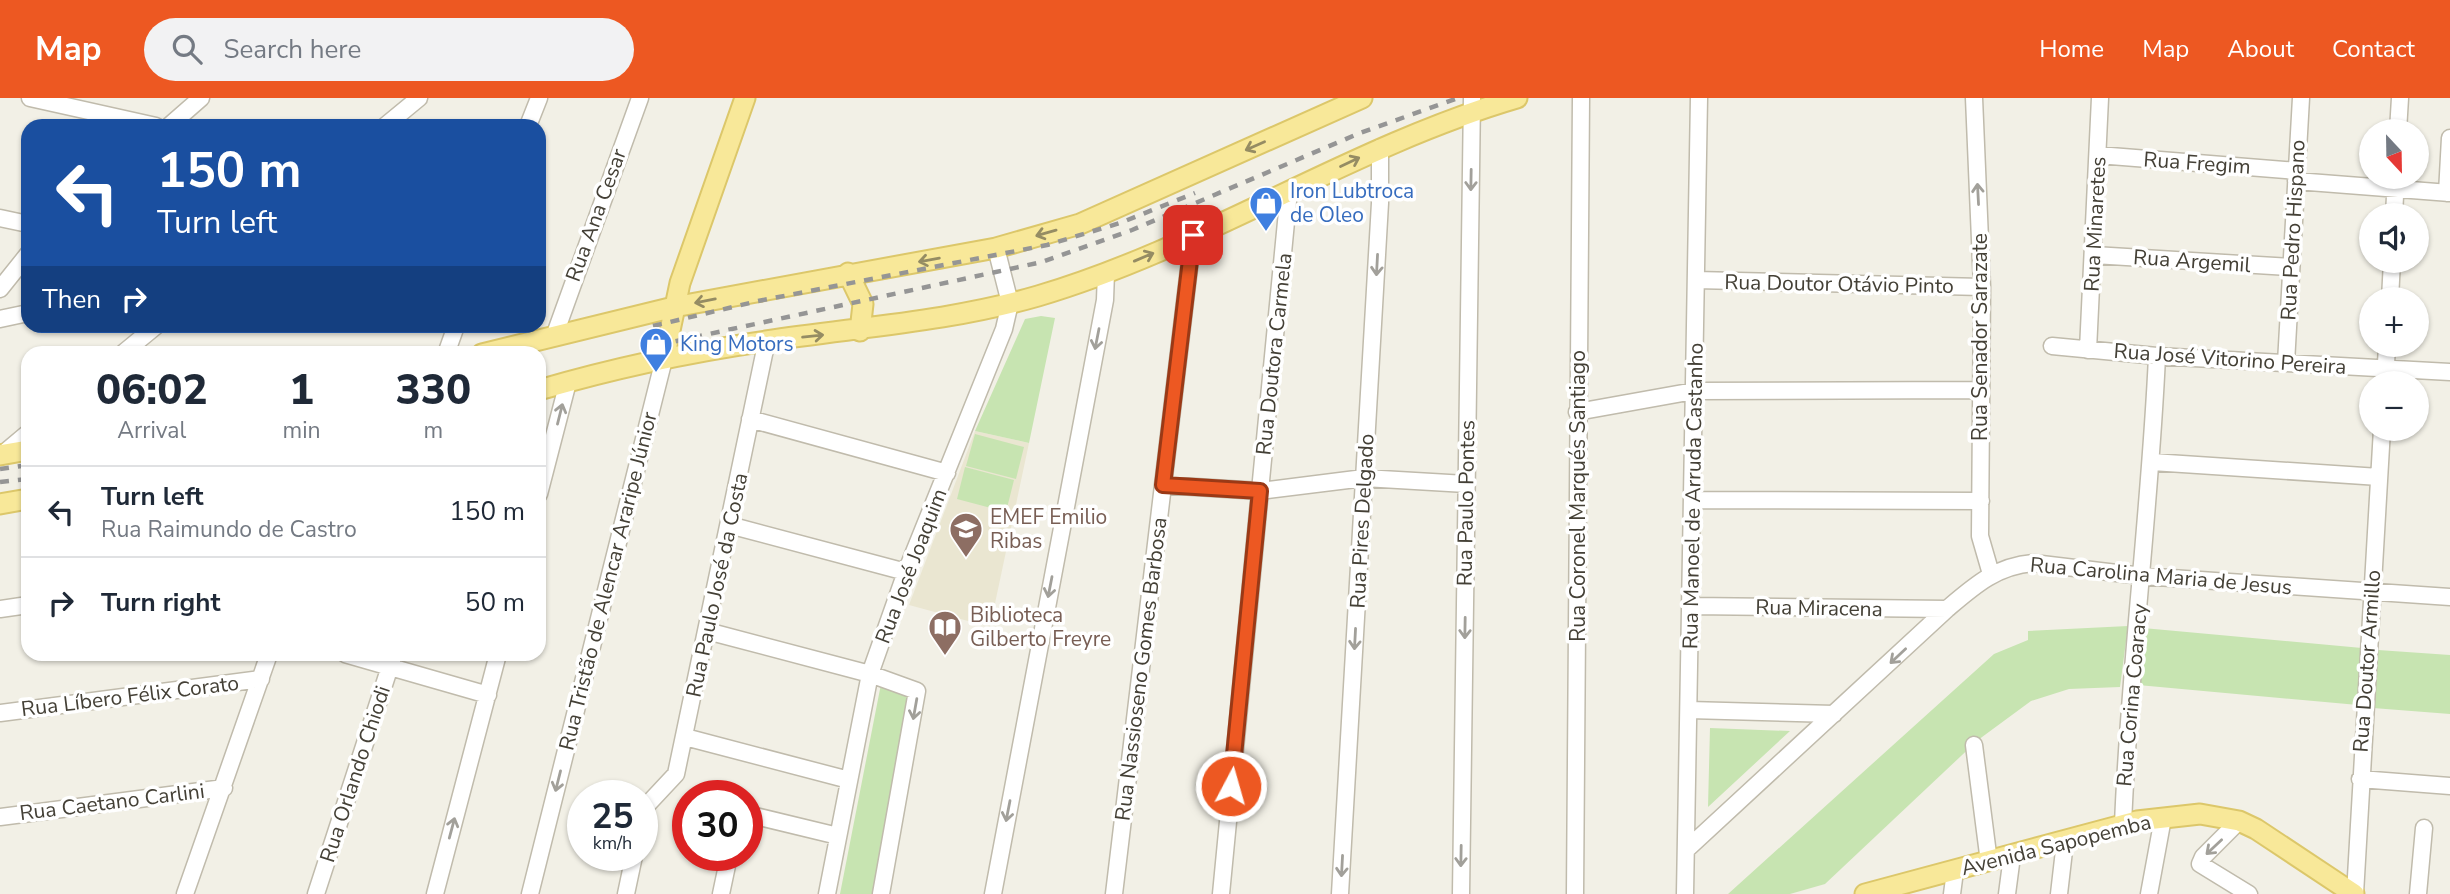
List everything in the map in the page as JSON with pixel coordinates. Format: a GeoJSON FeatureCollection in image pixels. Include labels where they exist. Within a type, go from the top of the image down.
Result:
{"type":"FeatureCollection","features":[{"type":"Feature","properties":{"kind":"main road","name":"Rua Tristão de Alencar Araripe Júnior"},"geometry":{"type":"LineString","coordinates":[[664,359],[674,307],[746,98]]}},
{"type":"Feature","properties":{"kind":"main road"},"geometry":{"type":"LineString","coordinates":[[511,346],[674,307],[996,248],[1080,224],[1362,98]]}},
{"type":"Feature","properties":{"kind":"main road"},"geometry":{"type":"LineString","coordinates":[[546,388],[664,359],[767,341],[860,331],[1010,303],[1106,272],[1193,235],[1472,105],[1505,99]]}},
{"type":"Feature","properties":{"kind":"main road"},"geometry":{"type":"LineString","coordinates":[[848,273],[863,304],[860,331]]}},
{"type":"Feature","properties":{"kind":"main road"},"geometry":{"type":"LineString","coordinates":[[1,455],[21,451]]}},
{"type":"Feature","properties":{"kind":"main road"},"geometry":{"type":"LineString","coordinates":[[0,504],[21,500]]}},
{"type":"Feature","properties":{"kind":"main road","name":"Avenida Sapopemba"},"geometry":{"type":"LineString","coordinates":[[1866,894],[2123,825],[2200,814],[2239,821],[2355,894]]}},
{"type":"Feature","properties":{"kind":"street"},"geometry":{"type":"LineString","coordinates":[[30,98],[124,119]]}},
{"type":"Feature","properties":{"kind":"street"},"geometry":{"type":"LineString","coordinates":[[177,119],[201,98]]}},
{"type":"Feature","properties":{"kind":"street"},"geometry":{"type":"LineString","coordinates":[[394,119],[419,98]]}},
{"type":"Feature","properties":{"kind":"street"},"geometry":{"type":"LineString","coordinates":[[530,119],[538,98]]}},
{"type":"Feature","properties":{"kind":"street","name":"Rua Ana Cesar"},"geometry":{"type":"LineString","coordinates":[[555,334],[640,98]]}},
{"type":"Feature","properties":{"kind":"street","name":"Rua Coronel Marqués Santiago"},"geometry":{"type":"LineString","coordinates":[[1575,894],[1581,98]]}},
{"type":"Feature","properties":{"kind":"street","name":"Rua Manoel de Arruda Castanho"},"geometry":{"type":"LineString","coordinates":[[1685,894],[1699,98]]}},
{"type":"Feature","properties":{"kind":"street","name":"Rua Senador Sarazate"},"geometry":{"type":"LineString","coordinates":[[1974,98],[1982,287],[1980,536],[1991,574]]}},
{"type":"Feature","properties":{"kind":"street","name":"Rua Minaretes"},"geometry":{"type":"LineString","coordinates":[[2088,350],[2100,98]]}},
{"type":"Feature","properties":{"kind":"street","name":"Rua Pedro Hispano"},"geometry":{"type":"LineString","coordinates":[[2286,363],[2301,98]]}},
{"type":"Feature","properties":{"kind":"street"},"geometry":{"type":"LineString","coordinates":[[2399,119],[2400,98]]}},
{"type":"Feature","properties":{"kind":"street","name":"Rua Paulo Pontes"},"geometry":{"type":"LineString","coordinates":[[1461,894],[1472,105]]}},
{"type":"Feature","properties":{"kind":"street"},"geometry":{"type":"LineString","coordinates":[[2449,193],[2450,138]]}},
{"type":"Feature","properties":{"kind":"street","name":"Rua Pires Delgado"},"geometry":{"type":"LineString","coordinates":[[1340,894],[1380,204],[1380,148]]}},
{"type":"Feature","properties":{"kind":"street","name":"Rua Fregim"},"geometry":{"type":"LineString","coordinates":[[2098,155],[2359,180]]}},
{"type":"Feature","properties":{"kind":"street","name":"Rua Fregim"},"geometry":{"type":"LineString","coordinates":[[2428,189],[2449,193]]}},
{"type":"Feature","properties":{"kind":"street","name":"Rua Doutora Carmela"},"geometry":{"type":"LineString","coordinates":[[1221,894],[1289,191]]}},
{"type":"Feature","properties":{"kind":"street"},"geometry":{"type":"LineString","coordinates":[[0,218],[21,222]]}},
{"type":"Feature","properties":{"kind":"street","name":"Rua Nassioseno Gomes Barbosa"},"geometry":{"type":"LineString","coordinates":[[1114,894],[1193,235]]}},
{"type":"Feature","properties":{"kind":"street","name":"Rua José Joaquim"},"geometry":{"type":"LineString","coordinates":[[827,894],[870,674],[906,572],[1004,329],[1010,303],[996,248]]}},
{"type":"Feature","properties":{"kind":"street","name":"Rua Argemil"},"geometry":{"type":"LineString","coordinates":[[2094,255],[2290,267]]}},
{"type":"Feature","properties":{"kind":"street"},"geometry":{"type":"LineString","coordinates":[[0,289],[21,263]]}},
{"type":"Feature","properties":{"kind":"street"},"geometry":{"type":"LineString","coordinates":[[992,894],[1105,300],[1106,272]]}},
{"type":"Feature","properties":{"kind":"street","name":"Rua Doutor Otávio Pinto"},"geometry":{"type":"LineString","coordinates":[[1696,280],[1982,287]]}},
{"type":"Feature","properties":{"kind":"street"},"geometry":{"type":"LineString","coordinates":[[0,319],[21,314]]}},
{"type":"Feature","properties":{"kind":"street"},"geometry":{"type":"LineString","coordinates":[[132,346],[148,333]]}},
{"type":"Feature","properties":{"kind":"street","name":"Rua Paulo José da Costa"},"geometry":{"type":"LineString","coordinates":[[658,793],[676,774],[685,737],[767,341]]}},
{"type":"Feature","properties":{"kind":"street","name":"Rua José Vitorino Pereira"},"geometry":{"type":"LineString","coordinates":[[2052,346],[2157,356],[2286,363],[2359,372]]}},
{"type":"Feature","properties":{"kind":"street","name":"Rua Corina Coaracy"},"geometry":{"type":"LineString","coordinates":[[2123,825],[2128,711],[2152,462],[2157,356]]}},
{"type":"Feature","properties":{"kind":"street","name":"Rua Tristão de Alencar Araripe Júnior"},"geometry":{"type":"LineString","coordinates":[[530,894],[664,359]]}},
{"type":"Feature","properties":{"kind":"street","name":"Rua José Vitorino Pereira"},"geometry":{"type":"LineString","coordinates":[[2429,373],[2450,372]]}},
{"type":"Feature","properties":{"kind":"street"},"geometry":{"type":"LineString","coordinates":[[546,467],[568,382]]}},
{"type":"Feature","properties":{"kind":"street"},"geometry":{"type":"LineString","coordinates":[[1577,412],[1694,391],[1980,390]]}},
{"type":"Feature","properties":{"kind":"street"},"geometry":{"type":"LineString","coordinates":[[750,419],[947,473]]}},
{"type":"Feature","properties":{"kind":"street"},"geometry":{"type":"LineString","coordinates":[[1,455],[21,439]]}},
{"type":"Feature","properties":{"kind":"street","name":"Rua Doutor Armillo"},"geometry":{"type":"LineString","coordinates":[[2355,894],[2381,441]]}},
{"type":"Feature","properties":{"kind":"street"},"geometry":{"type":"LineString","coordinates":[[2152,462],[2379,477]]}},
{"type":"Feature","properties":{"kind":"street"},"geometry":{"type":"LineString","coordinates":[[1163,485],[1260,491],[1364,478],[1466,484]]}},
{"type":"Feature","properties":{"kind":"street"},"geometry":{"type":"LineString","coordinates":[[1692,500],[1981,501]]}},
{"type":"Feature","properties":{"kind":"street"},"geometry":{"type":"LineString","coordinates":[[729,525],[906,572]]}},
{"type":"Feature","properties":{"kind":"street","name":"Rua Carolina Maria de Jesus"},"geometry":{"type":"LineString","coordinates":[[1686,850],[1947,609],[1991,574],[2015,565],[2033,563],[2142,576],[2450,597]]}},
{"type":"Feature","properties":{"kind":"street"},"geometry":{"type":"LineString","coordinates":[[0,609],[21,606]]}},
{"type":"Feature","properties":{"kind":"street","name":"Rua Miracena"},"geometry":{"type":"LineString","coordinates":[[1690,606],[1947,609]]}},
{"type":"Feature","properties":{"kind":"street"},"geometry":{"type":"LineString","coordinates":[[707,631],[870,674],[914,689],[917,695],[881,894]]}},
{"type":"Feature","properties":{"kind":"street"},"geometry":{"type":"LineString","coordinates":[[185,894],[267,661]]}},
{"type":"Feature","properties":{"kind":"street"},"geometry":{"type":"LineString","coordinates":[[392,661],[488,695]]}},
{"type":"Feature","properties":{"kind":"street","name":"Rua Orlando Chiodi"},"geometry":{"type":"LineString","coordinates":[[316,894],[392,661]]}},
{"type":"Feature","properties":{"kind":"street"},"geometry":{"type":"LineString","coordinates":[[435,894],[496,661]]}},
{"type":"Feature","properties":{"kind":"street","name":"Rua Líbero Félix Corato"},"geometry":{"type":"LineString","coordinates":[[0,713],[261,679]]}},
{"type":"Feature","properties":{"kind":"street"},"geometry":{"type":"LineString","coordinates":[[1689,710],[1834,714]]}},
{"type":"Feature","properties":{"kind":"street"},"geometry":{"type":"LineString","coordinates":[[685,737],[849,780]]}},
{"type":"Feature","properties":{"kind":"street"},"geometry":{"type":"LineString","coordinates":[[1974,745],[1989,862]]}},
{"type":"Feature","properties":{"kind":"street"},"geometry":{"type":"LineString","coordinates":[[2360,779],[2450,786]]}},
{"type":"Feature","properties":{"kind":"street","name":"Rua Caetano Carlini"},"geometry":{"type":"LineString","coordinates":[[0,817],[224,788]]}},
{"type":"Feature","properties":{"kind":"street"},"geometry":{"type":"LineString","coordinates":[[763,818],[838,836]]}},
{"type":"Feature","properties":{"kind":"street"},"geometry":{"type":"LineString","coordinates":[[2149,894],[2163,818]]}},
{"type":"Feature","properties":{"kind":"street"},"geometry":{"type":"LineString","coordinates":[[2239,821],[2203,857],[2200,864],[2249,894]]}},
{"type":"Feature","properties":{"kind":"street"},"geometry":{"type":"LineString","coordinates":[[2418,894],[2424,828]]}},
{"type":"Feature","properties":{"kind":"street"},"geometry":{"type":"LineString","coordinates":[[2059,894],[2065,842]]}},
{"type":"Feature","properties":{"kind":"street"},"geometry":{"type":"LineString","coordinates":[[2007,894],[2012,856]]}},
{"type":"Feature","properties":{"kind":"street"},"geometry":{"type":"LineString","coordinates":[[626,894],[631,871]]}},
{"type":"Feature","properties":{"kind":"street"},"geometry":{"type":"LineString","coordinates":[[721,894],[726,871]]}},
{"type":"Feature","properties":{"kind":"street"},"geometry":{"type":"LineString","coordinates":[[1952,894],[1955,871]]}},
{"type":"Feature","properties":{"kind":"shaded area","name":"EMEF Emilio Ribas"},"geometry":{"type":"Polygon","coordinates":[[[975,431],[1029,443],[990,627],[909,605],[975,431]]]}},
{"type":"Feature","properties":{"kind":"green space"},"geometry":{"type":"Polygon","coordinates":[[[1041,316],[1055,318],[1029,443],[975,431],[1025,319],[1041,316]]]}},
{"type":"Feature","properties":{"kind":"green space"},"geometry":{"type":"Polygon","coordinates":[[[975,434],[1024,447],[1016,479],[966,466],[975,434]]]}},
{"type":"Feature","properties":{"kind":"green space"},"geometry":{"type":"Polygon","coordinates":[[[965,467],[1014,480],[1006,512],[957,499],[965,467]]]}},
{"type":"Feature","properties":{"kind":"green space"},"geometry":{"type":"Polygon","coordinates":[[[2128,626],[2120,687],[2069,689],[2031,701],[1978,740],[1825,884],[1790,894],[1728,894],[1994,654],[2028,640],[2028,631],[2128,626]]]}},
{"type":"Feature","properties":{"kind":"green space"},"geometry":{"type":"Polygon","coordinates":[[[2143,628],[2362,648],[2358,705],[2138,685],[2143,628]]]}},
{"type":"Feature","properties":{"kind":"green space"},"geometry":{"type":"Polygon","coordinates":[[[2378,650],[2450,655],[2450,714],[2373,708],[2378,650]]]}},
{"type":"Feature","properties":{"kind":"green space"},"geometry":{"type":"Polygon","coordinates":[[[881,684],[912,697],[872,894],[840,894],[881,684]]]}},
{"type":"Feature","properties":{"kind":"green space"},"geometry":{"type":"Polygon","coordinates":[[[1710,728],[1790,731],[1708,807],[1710,728]]]}},
{"type":"Feature","properties":{"kind":"railway"},"geometry":{"type":"LineString","coordinates":[[658,345],[1042,262],[1132,230],[1360,133],[1458,98]]}},
{"type":"Feature","properties":{"kind":"railway"},"geometry":{"type":"LineString","coordinates":[[653,326],[758,301],[1047,245],[1120,223],[1195,193]]}},
{"type":"Feature","properties":{"kind":"railway"},"geometry":{"type":"LineString","coordinates":[[0,469],[21,466]]}},
{"type":"Feature","properties":{"kind":"railway"},"geometry":{"type":"LineString","coordinates":[[0,482],[21,480]]}},
{"type":"Feature","properties":{"kind":"place","name":"Iron Lubtroca de Oleo"},"geometry":{"type":"Point","coordinates":[1266,233]}},
{"type":"Feature","properties":{"kind":"place","name":"King Motors"},"geometry":{"type":"Point","coordinates":[656,374]}},
{"type":"Feature","properties":{"kind":"place","name":"EMEF Emilio Ribas"},"geometry":{"type":"Point","coordinates":[966,559]}},
{"type":"Feature","properties":{"kind":"place","name":"Biblioteca Gilberto Freyre"},"geometry":{"type":"Point","coordinates":[945,657]}},
{"type":"Feature","properties":{"kind":"route"},"geometry":{"type":"LineString","coordinates":[[1193,235],[1163,485],[1260,491],[1231,786]]}}]}
